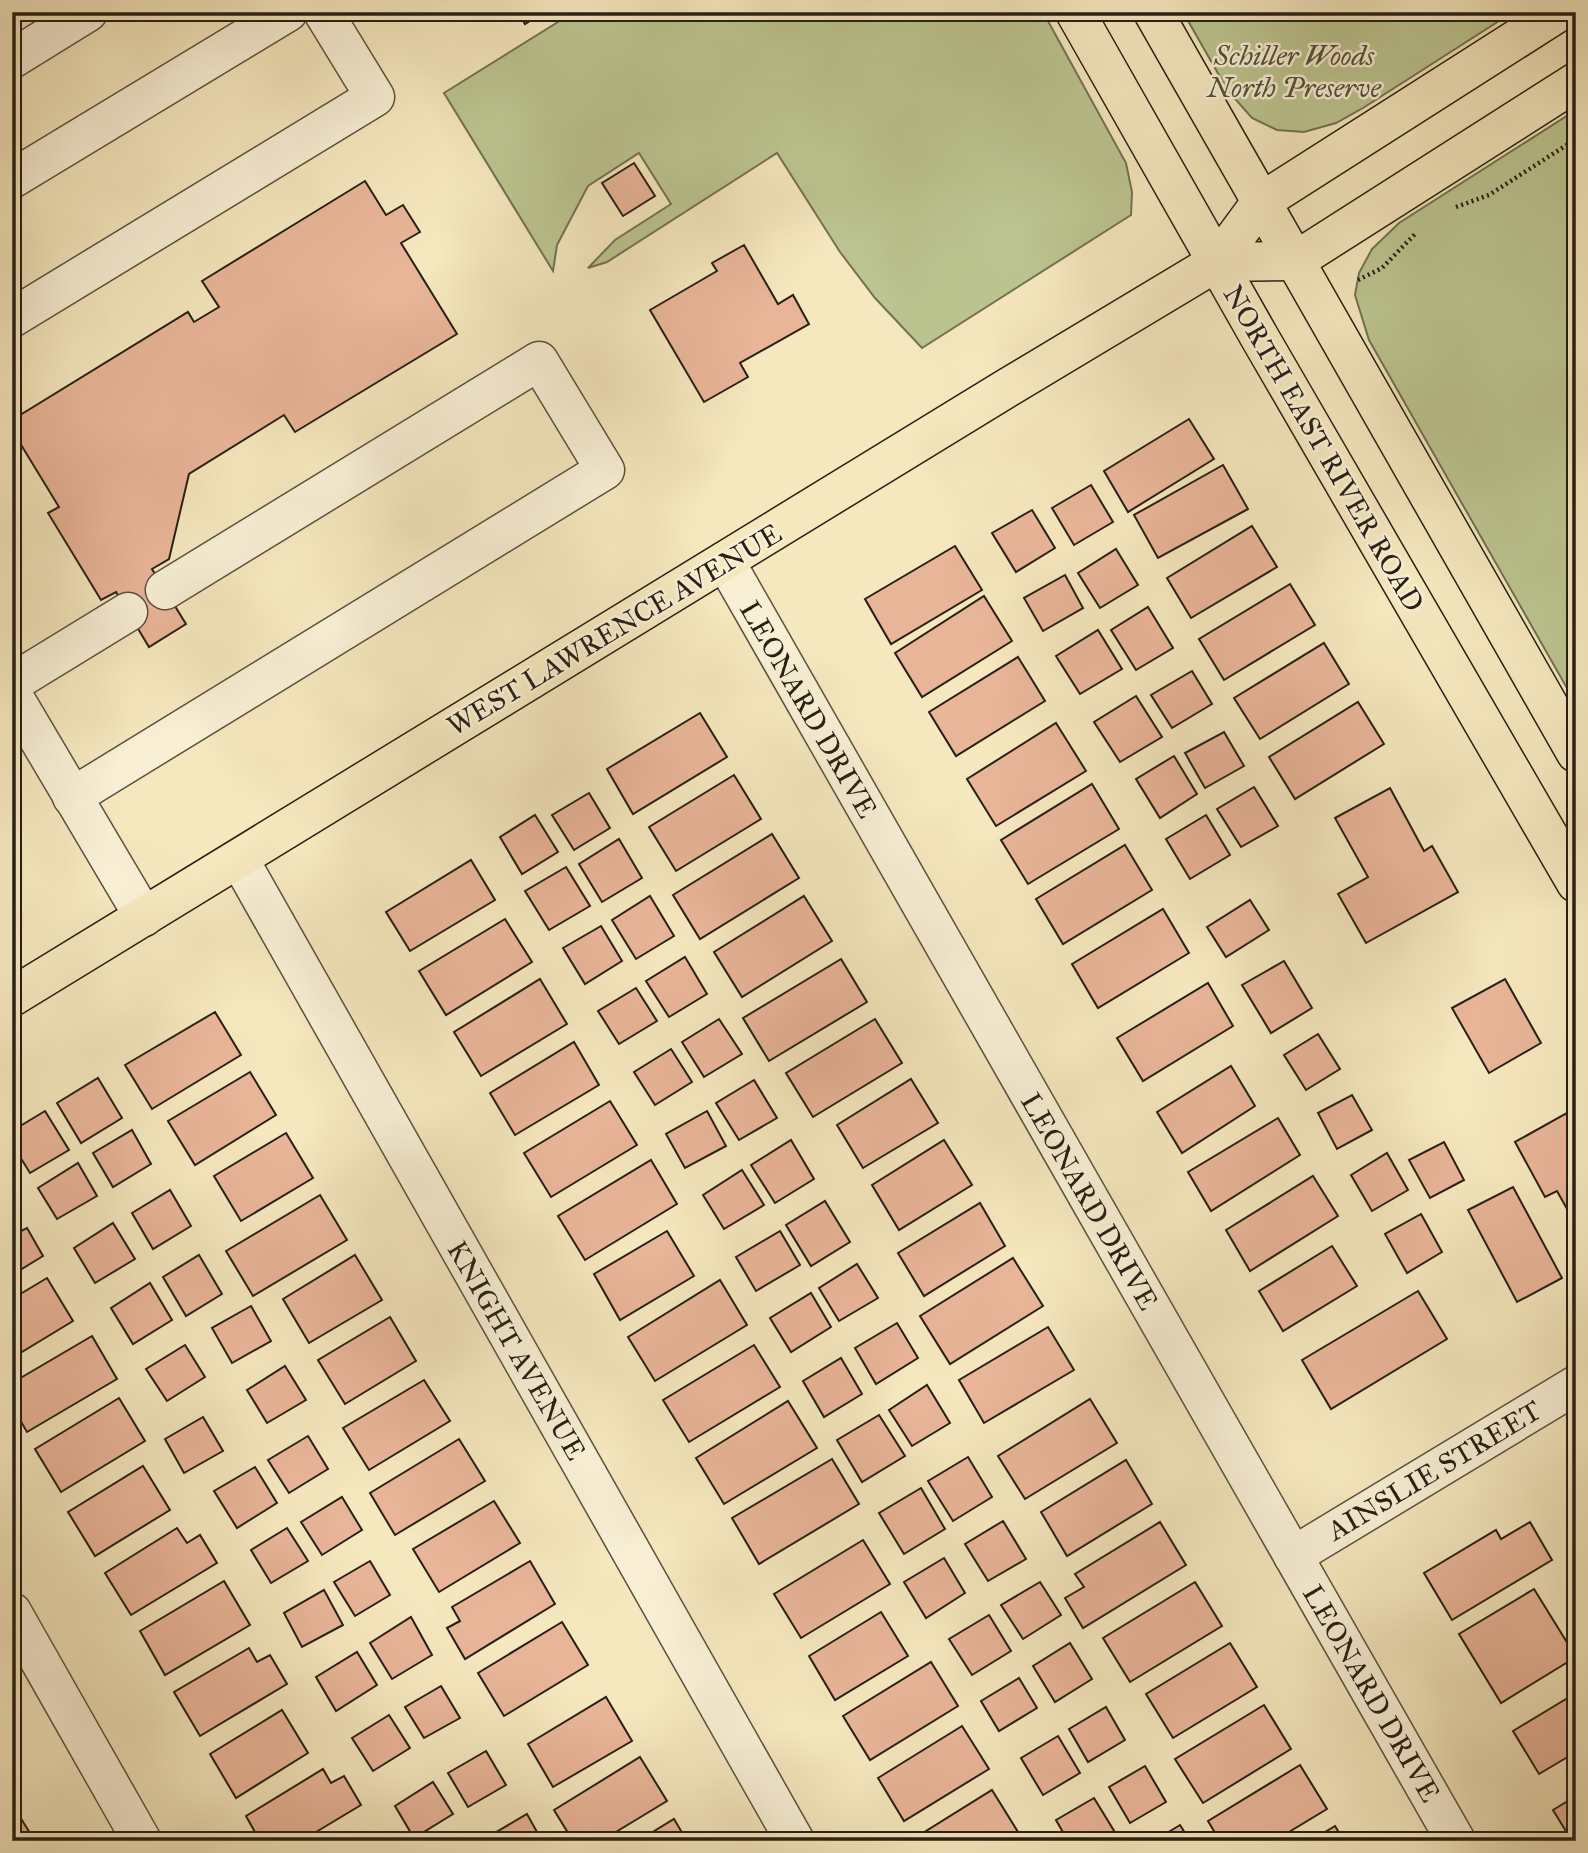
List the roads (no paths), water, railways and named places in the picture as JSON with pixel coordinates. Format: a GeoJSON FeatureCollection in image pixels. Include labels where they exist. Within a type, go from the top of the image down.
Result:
{"type":"FeatureCollection","features":[{"type":"Feature","properties":{"kind":"main road","name":"NORTH EAST RIVER ROAD"},"geometry":{"type":"LineString","coordinates":[[1075,12],[1576,883]]}},
{"type":"Feature","properties":{"kind":"main road"},"geometry":{"type":"LineString","coordinates":[[1153,12],[1576,753]]}},
{"type":"Feature","properties":{"kind":"main road"},"geometry":{"type":"LineString","coordinates":[[1217,262],[1261,202],[1559,12]]}},
{"type":"Feature","properties":{"kind":"main road"},"geometry":{"type":"LineString","coordinates":[[1217,262],[1295,261],[1576,82]]}},
{"type":"Feature","properties":{"kind":"main road","name":"WEST LAWRENCE AVENUE"},"geometry":{"type":"LineString","coordinates":[[12,998],[1217,262]]}},
{"type":"Feature","properties":{"kind":"street"},"geometry":{"type":"LineString","coordinates":[[12,59],[88,12]]}},
{"type":"Feature","properties":{"kind":"street"},"geometry":{"type":"LineString","coordinates":[[12,179],[288,12]]}},
{"type":"Feature","properties":{"kind":"street"},"geometry":{"type":"LineString","coordinates":[[12,318],[375,97],[323,12]]}},
{"type":"Feature","properties":{"kind":"street"},"geometry":{"type":"LineString","coordinates":[[72,797],[605,470],[539,361],[165,590]]}},
{"type":"Feature","properties":{"kind":"street","name":"LEONARD DRIVE"},"geometry":{"type":"LineString","coordinates":[[725,561],[1456,1841]]}},
{"type":"Feature","properties":{"kind":"street"},"geometry":{"type":"LineString","coordinates":[[12,683],[128,612]]}},
{"type":"Feature","properties":{"kind":"street"},"geometry":{"type":"LineString","coordinates":[[12,694],[144,917]]}},
{"type":"Feature","properties":{"kind":"street","name":"KNIGHT AVENUE"},"geometry":{"type":"LineString","coordinates":[[239,859],[795,1841]]}},
{"type":"Feature","properties":{"kind":"street","name":"AINSLIE STREET"},"geometry":{"type":"LineString","coordinates":[[1293,1556],[1576,1385]]}},
{"type":"Feature","properties":{"kind":"street"},"geometry":{"type":"LineString","coordinates":[[12,1612],[142,1841]]}},
{"type":"Feature","properties":{"kind":"park label","name":"Schiller Woods North Preserve"},"geometry":{"type":"Point","coordinates":[1294,71]}}]}
